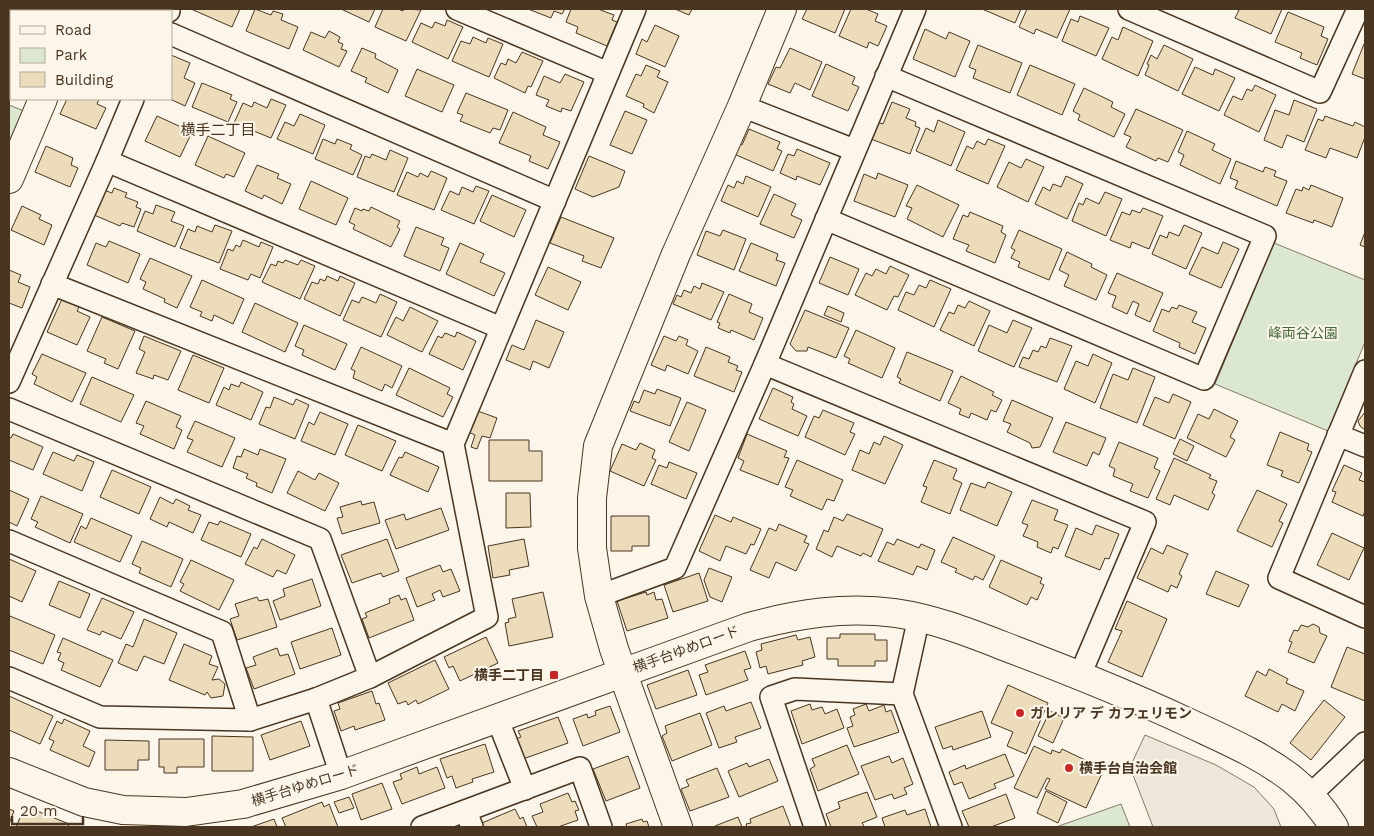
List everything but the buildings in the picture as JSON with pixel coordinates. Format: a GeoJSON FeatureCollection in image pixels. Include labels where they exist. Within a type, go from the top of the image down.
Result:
{"type":"FeatureCollection","features":[{"type":"Feature","properties":{"kind":"street"},"geometry":{"type":"LineString","coordinates":[[457,9],[608,73]]}},
{"type":"Feature","properties":{"kind":"street"},"geometry":{"type":"LineString","coordinates":[[9,678],[100,716],[250,720],[316,699],[370,677],[487,617],[453,444],[635,9]]}},
{"type":"Feature","properties":{"kind":"street"},"geometry":{"type":"LineString","coordinates":[[678,827],[598,596],[592,548],[592,498],[598,446],[676,254],[742,106],[782,9]]}},
{"type":"Feature","properties":{"kind":"street"},"geometry":{"type":"LineString","coordinates":[[598,596],[675,568],[765,364],[915,9]]}},
{"type":"Feature","properties":{"kind":"street"},"geometry":{"type":"LineString","coordinates":[[1129,9],[1320,92],[1358,9]]}},
{"type":"Feature","properties":{"kind":"street"},"geometry":{"type":"LineString","coordinates":[[172,34],[555,201]]}},
{"type":"Feature","properties":{"kind":"street"},"geometry":{"type":"LineString","coordinates":[[826,219],[1204,379],[1265,236],[886,76]]}},
{"type":"Feature","properties":{"kind":"street"},"geometry":{"type":"LineString","coordinates":[[9,180],[43,100]]}},
{"type":"Feature","properties":{"kind":"street"},"geometry":{"type":"LineString","coordinates":[[9,382],[16,344],[52,284],[133,100]]}},
{"type":"Feature","properties":{"kind":"street"},"geometry":{"type":"LineString","coordinates":[[742,106],[854,150]]}},
{"type":"Feature","properties":{"kind":"street"},"geometry":{"type":"LineString","coordinates":[[107,161],[501,328]]}},
{"type":"Feature","properties":{"kind":"street"},"geometry":{"type":"LineString","coordinates":[[52,284],[453,444]]}},
{"type":"Feature","properties":{"kind":"street"},"geometry":{"type":"LineString","coordinates":[[765,364],[1145,522],[1080,675]]}},
{"type":"Feature","properties":{"kind":"street"},"geometry":{"type":"LineString","coordinates":[[1365,371],[1279,578],[1365,617]]}},
{"type":"Feature","properties":{"kind":"street"},"geometry":{"type":"LineString","coordinates":[[9,409],[320,539],[370,677]]}},
{"type":"Feature","properties":{"kind":"street"},"geometry":{"type":"LineString","coordinates":[[1338,435],[1365,446]]}},
{"type":"Feature","properties":{"kind":"street"},"geometry":{"type":"LineString","coordinates":[[9,541],[222,632],[250,720]]}},
{"type":"Feature","properties":{"kind":"street","name":"横手台ゆめロード"},"geometry":{"type":"LineString","coordinates":[[9,772],[84,802],[123,810],[186,812],[243,804],[341,775],[749,627],[788,617],[824,611],[862,610],[918,617],[946,624],[1080,675],[1147,704],[1264,760],[1292,779],[1310,795],[1334,827]]}},
{"type":"Feature","properties":{"kind":"street"},"geometry":{"type":"LineString","coordinates":[[918,617],[902,694],[951,827]]}},
{"type":"Feature","properties":{"kind":"street"},"geometry":{"type":"LineString","coordinates":[[815,827],[771,697],[795,689],[902,694]]}},
{"type":"Feature","properties":{"kind":"street"},"geometry":{"type":"LineString","coordinates":[[316,699],[341,775]]}},
{"type":"Feature","properties":{"kind":"street"},"geometry":{"type":"LineString","coordinates":[[497,718],[525,789]]}},
{"type":"Feature","properties":{"kind":"street"},"geometry":{"type":"LineString","coordinates":[[1310,795],[1365,743]]}},
{"type":"Feature","properties":{"kind":"street"},"geometry":{"type":"LineString","coordinates":[[422,827],[469,819],[525,789],[580,768],[601,827]]}},
{"type":"Feature","properties":{"kind":"green space"},"geometry":{"type":"Polygon","coordinates":[[[9,105],[24,111],[9,146],[9,105]]]}},
{"type":"Feature","properties":{"kind":"green space","name":"峰両谷公園"},"geometry":{"type":"Polygon","coordinates":[[[1274,243],[1365,280],[1365,342],[1328,431],[1215,384],[1274,243]]]}},
{"type":"Feature","properties":{"kind":"green space"},"geometry":{"type":"Polygon","coordinates":[[[1121,804],[1130,827],[1056,827],[1121,804]]]}},
{"type":"Feature","properties":{"kind":"shaded area"},"geometry":{"type":"Polygon","coordinates":[[[1145,735],[1216,765],[1254,787],[1274,809],[1281,827],[1153,827],[1130,767],[1145,735]]]}},
{"type":"Feature","properties":{"kind":"place","name":"横手二丁目"},"geometry":{"type":"Point","coordinates":[554,675]}},
{"type":"Feature","properties":{"kind":"place","name":"ガレリア デ カフェリモン"},"geometry":{"type":"Point","coordinates":[1020,713]}},
{"type":"Feature","properties":{"kind":"place","name":"横手台自治会館"},"geometry":{"type":"Point","coordinates":[1069,768]}},
{"type":"Feature","properties":{"kind":"district","name":"横手二丁目"},"geometry":{"type":"Point","coordinates":[218,130]}}]}
